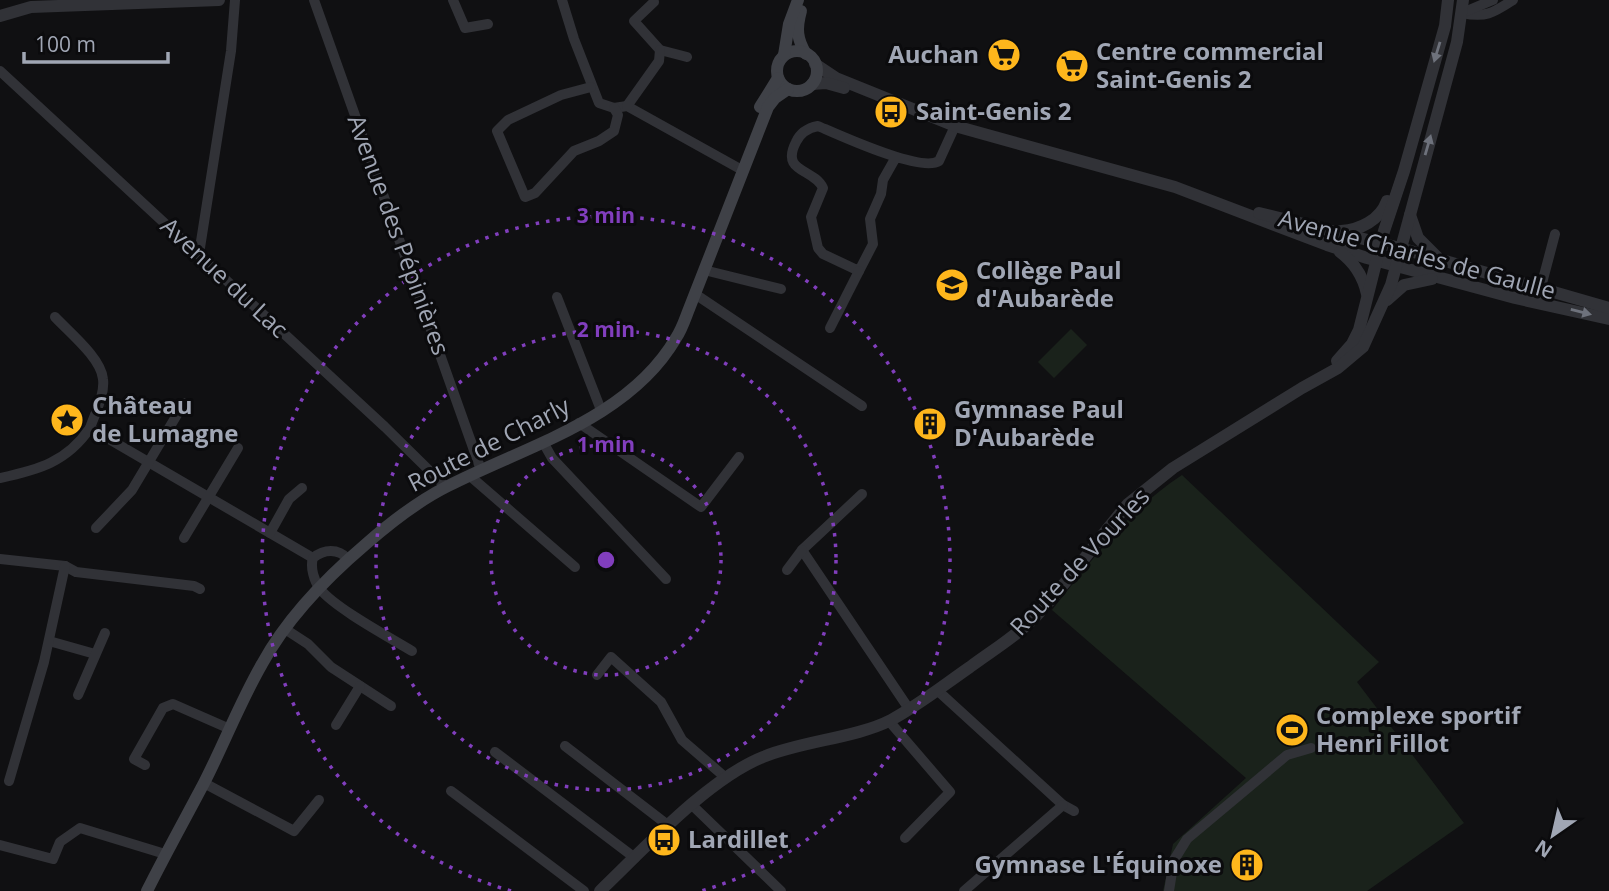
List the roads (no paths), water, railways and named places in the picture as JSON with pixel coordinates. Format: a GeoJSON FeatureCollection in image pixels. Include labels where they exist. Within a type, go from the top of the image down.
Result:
{"type":"FeatureCollection","features":[{"type":"Feature","properties":{"kind":"main road"},"geometry":{"type":"LineString","coordinates":[[798,0],[789,24],[785,55],[778,66],[778,78],[788,89],[801,91],[812,84],[816,75],[811,59],[798,40],[797,25],[805,0]]}},
{"type":"Feature","properties":{"kind":"main road"},"geometry":{"type":"LineString","coordinates":[[785,55],[795,51],[811,59]]}},
{"type":"Feature","properties":{"kind":"main road","name":"Route de Charly"},"geometry":{"type":"LineString","coordinates":[[742,170],[750,134],[761,103],[778,78]]}},
{"type":"Feature","properties":{"kind":"main road","name":"Route de Charly"},"geometry":{"type":"LineString","coordinates":[[147,891],[204,783],[262,663],[285,629],[348,559],[401,516],[446,487],[543,442],[601,410],[638,384],[658,363],[676,338],[695,294],[768,107],[788,89]]}},
{"type":"Feature","properties":{"kind":"street"},"geometry":{"type":"LineString","coordinates":[[0,16],[31,7],[70,3],[219,0]]}},
{"type":"Feature","properties":{"kind":"street"},"geometry":{"type":"LineString","coordinates":[[199,254],[231,51],[235,0]]}},
{"type":"Feature","properties":{"kind":"street","name":"Avenue des Pépinières"},"geometry":{"type":"LineString","coordinates":[[314,0],[475,473]]}},
{"type":"Feature","properties":{"kind":"street"},"geometry":{"type":"LineString","coordinates":[[453,0],[465,28],[488,24]]}},
{"type":"Feature","properties":{"kind":"street"},"geometry":{"type":"LineString","coordinates":[[562,0],[591,87],[599,103],[614,108],[627,106],[742,170]]}},
{"type":"Feature","properties":{"kind":"street"},"geometry":{"type":"LineString","coordinates":[[1451,0],[1477,16],[1493,14],[1514,0]]}},
{"type":"Feature","properties":{"kind":"street","name":"Route de Vourles"},"geometry":{"type":"LineString","coordinates":[[1388,255],[1392,205],[1398,192],[1451,0]]}},
{"type":"Feature","properties":{"kind":"street"},"geometry":{"type":"LineString","coordinates":[[1445,26],[1462,6],[1493,0]]}},
{"type":"Feature","properties":{"kind":"street"},"geometry":{"type":"LineString","coordinates":[[654,2],[634,21],[660,50],[688,57]]}},
{"type":"Feature","properties":{"kind":"street","name":"Route de Vourles"},"geometry":{"type":"LineString","coordinates":[[1316,380],[1345,354],[1352,344],[1367,301],[1409,211],[1451,64],[1462,6]]}},
{"type":"Feature","properties":{"kind":"street"},"geometry":{"type":"LineString","coordinates":[[627,106],[659,61],[660,50]]}},
{"type":"Feature","properties":{"kind":"street","name":"Avenue Charles de Gaulle"},"geometry":{"type":"LineString","coordinates":[[811,59],[830,75],[954,130]]}},
{"type":"Feature","properties":{"kind":"street"},"geometry":{"type":"LineString","coordinates":[[1430,78],[1451,64]]}},
{"type":"Feature","properties":{"kind":"street","name":"Avenue du Lac"},"geometry":{"type":"LineString","coordinates":[[0,71],[386,426],[446,487]]}},
{"type":"Feature","properties":{"kind":"street","name":"Avenue Charles de Gaulle"},"geometry":{"type":"LineString","coordinates":[[812,84],[837,86],[954,130],[1175,187],[1327,245]]}},
{"type":"Feature","properties":{"kind":"street"},"geometry":{"type":"LineString","coordinates":[[591,87],[550,100],[508,120],[498,131],[526,197],[535,193],[574,151],[599,141],[614,131],[618,115],[614,108]]}},
{"type":"Feature","properties":{"kind":"street"},"geometry":{"type":"LineString","coordinates":[[859,271],[823,254],[818,248],[811,217],[823,188],[817,180],[795,167],[792,161],[795,144],[808,128],[818,126],[896,157],[935,164],[954,130]]}},
{"type":"Feature","properties":{"kind":"street"},"geometry":{"type":"LineString","coordinates":[[830,328],[873,244],[870,219],[881,194],[883,180],[896,157]]}},
{"type":"Feature","properties":{"kind":"street"},"geometry":{"type":"LineString","coordinates":[[1337,232],[1359,228],[1380,213],[1404,171]]}},
{"type":"Feature","properties":{"kind":"street","name":"Avenue Charles de Gaulle"},"geometry":{"type":"LineString","coordinates":[[1224,205],[1337,232],[1443,279],[1609,319]]}},
{"type":"Feature","properties":{"kind":"street"},"geometry":{"type":"LineString","coordinates":[[1409,211],[1413,228],[1422,244],[1447,262]]}},
{"type":"Feature","properties":{"kind":"street"},"geometry":{"type":"LineString","coordinates":[[1537,302],[1555,234]]}},
{"type":"Feature","properties":{"kind":"street"},"geometry":{"type":"LineString","coordinates":[[1327,245],[1349,245],[1444,270],[1474,270]]}},
{"type":"Feature","properties":{"kind":"street"},"geometry":{"type":"LineString","coordinates":[[1327,245],[1346,256],[1356,267],[1364,282],[1367,301]]}},
{"type":"Feature","properties":{"kind":"street"},"geometry":{"type":"LineString","coordinates":[[1381,309],[1379,299],[1388,255]]}},
{"type":"Feature","properties":{"kind":"street","name":"Avenue Charles de Gaulle"},"geometry":{"type":"LineString","coordinates":[[1388,255],[1447,262],[1609,308]]}},
{"type":"Feature","properties":{"kind":"street"},"geometry":{"type":"LineString","coordinates":[[704,270],[781,289]]}},
{"type":"Feature","properties":{"kind":"street"},"geometry":{"type":"LineString","coordinates":[[1381,309],[1391,295],[1404,285],[1443,279]]}},
{"type":"Feature","properties":{"kind":"street"},"geometry":{"type":"LineString","coordinates":[[695,294],[862,406]]}},
{"type":"Feature","properties":{"kind":"street"},"geometry":{"type":"LineString","coordinates":[[558,297],[601,410]]}},
{"type":"Feature","properties":{"kind":"street","name":"Route de Vourles"},"geometry":{"type":"LineString","coordinates":[[600,891],[692,805],[738,768],[764,756],[889,721],[937,690],[1028,623],[1107,528],[1144,490],[1173,468],[1338,368],[1363,347],[1381,309]]}},
{"type":"Feature","properties":{"kind":"street"},"geometry":{"type":"LineString","coordinates":[[0,478],[37,470],[68,454],[90,428],[102,393],[103,379],[99,364],[55,317]]}},
{"type":"Feature","properties":{"kind":"street"},"geometry":{"type":"LineString","coordinates":[[96,528],[132,490],[184,402]]}},
{"type":"Feature","properties":{"kind":"street"},"geometry":{"type":"LineString","coordinates":[[579,423],[701,507],[739,457]]}},
{"type":"Feature","properties":{"kind":"street"},"geometry":{"type":"LineString","coordinates":[[90,428],[313,558]]}},
{"type":"Feature","properties":{"kind":"street"},"geometry":{"type":"LineString","coordinates":[[543,442],[552,458],[666,579]]}},
{"type":"Feature","properties":{"kind":"street"},"geometry":{"type":"LineString","coordinates":[[184,538],[238,448]]}},
{"type":"Feature","properties":{"kind":"street"},"geometry":{"type":"LineString","coordinates":[[475,473],[575,567]]}},
{"type":"Feature","properties":{"kind":"street"},"geometry":{"type":"LineString","coordinates":[[270,533],[289,499],[302,488]]}},
{"type":"Feature","properties":{"kind":"street"},"geometry":{"type":"LineString","coordinates":[[787,570],[802,550],[862,494]]}},
{"type":"Feature","properties":{"kind":"street"},"geometry":{"type":"LineString","coordinates":[[802,550],[909,709]]}},
{"type":"Feature","properties":{"kind":"street"},"geometry":{"type":"LineString","coordinates":[[313,558],[324,551],[335,551],[344,554],[348,559]]}},
{"type":"Feature","properties":{"kind":"street"},"geometry":{"type":"LineString","coordinates":[[313,558],[312,570],[320,589],[337,604],[412,651]]}},
{"type":"Feature","properties":{"kind":"street"},"geometry":{"type":"LineString","coordinates":[[0,559],[65,566],[76,572],[194,586],[200,589]]}},
{"type":"Feature","properties":{"kind":"street"},"geometry":{"type":"LineString","coordinates":[[9,781],[49,641],[65,566]]}},
{"type":"Feature","properties":{"kind":"street"},"geometry":{"type":"LineString","coordinates":[[285,629],[308,644],[331,667],[391,706]]}},
{"type":"Feature","properties":{"kind":"street"},"geometry":{"type":"LineString","coordinates":[[78,695],[105,634]]}},
{"type":"Feature","properties":{"kind":"street"},"geometry":{"type":"LineString","coordinates":[[49,641],[95,654]]}},
{"type":"Feature","properties":{"kind":"street"},"geometry":{"type":"LineString","coordinates":[[597,675],[611,657],[661,702],[682,740],[726,778]]}},
{"type":"Feature","properties":{"kind":"street"},"geometry":{"type":"LineString","coordinates":[[336,725],[360,686]]}},
{"type":"Feature","properties":{"kind":"street"},"geometry":{"type":"LineString","coordinates":[[937,690],[1063,805],[1074,811]]}},
{"type":"Feature","properties":{"kind":"street"},"geometry":{"type":"LineString","coordinates":[[145,765],[134,759],[163,708],[173,704],[230,729]]}},
{"type":"Feature","properties":{"kind":"street"},"geometry":{"type":"LineString","coordinates":[[889,721],[950,792],[905,838]]}},
{"type":"Feature","properties":{"kind":"street"},"geometry":{"type":"LineString","coordinates":[[565,746],[669,826]]}},
{"type":"Feature","properties":{"kind":"street"},"geometry":{"type":"LineString","coordinates":[[1169,891],[1174,860],[1187,839],[1274,764],[1287,755],[1311,748]]}},
{"type":"Feature","properties":{"kind":"street"},"geometry":{"type":"LineString","coordinates":[[495,752],[635,858]]}},
{"type":"Feature","properties":{"kind":"street"},"geometry":{"type":"LineString","coordinates":[[204,783],[294,831],[318,800]]}},
{"type":"Feature","properties":{"kind":"street"},"geometry":{"type":"LineString","coordinates":[[451,791],[584,891]]}},
{"type":"Feature","properties":{"kind":"street"},"geometry":{"type":"LineString","coordinates":[[692,805],[781,891]]}},
{"type":"Feature","properties":{"kind":"street"},"geometry":{"type":"LineString","coordinates":[[964,891],[1063,805]]}},
{"type":"Feature","properties":{"kind":"street"},"geometry":{"type":"LineString","coordinates":[[0,845],[53,859],[60,842],[80,828],[165,854]]}},
{"type":"Feature","properties":{"kind":"place","name":"Auchan"},"geometry":{"type":"Point","coordinates":[1004,55]}},
{"type":"Feature","properties":{"kind":"place","name":"Centre commercial Saint-Genis 2"},"geometry":{"type":"Point","coordinates":[1072,66]}},
{"type":"Feature","properties":{"kind":"place","name":"Saint-Genis 2"},"geometry":{"type":"Point","coordinates":[891,112]}},
{"type":"Feature","properties":{"kind":"place","name":"Collège Paul d'Aubarède"},"geometry":{"type":"Point","coordinates":[952,285]}},
{"type":"Feature","properties":{"kind":"place","name":"Château de Lumagne"},"geometry":{"type":"Point","coordinates":[67,420]}},
{"type":"Feature","properties":{"kind":"place","name":"Gymnase Paul D'Aubarède"},"geometry":{"type":"Point","coordinates":[930,424]}},
{"type":"Feature","properties":{"kind":"place","name":"Complexe sportif Henri Fillot"},"geometry":{"type":"Point","coordinates":[1292,730]}},
{"type":"Feature","properties":{"kind":"place","name":"Lardillet"},"geometry":{"type":"Point","coordinates":[664,840]}},
{"type":"Feature","properties":{"kind":"place","name":"Gymnase L'Équinoxe"},"geometry":{"type":"Point","coordinates":[1247,865]}}]}
